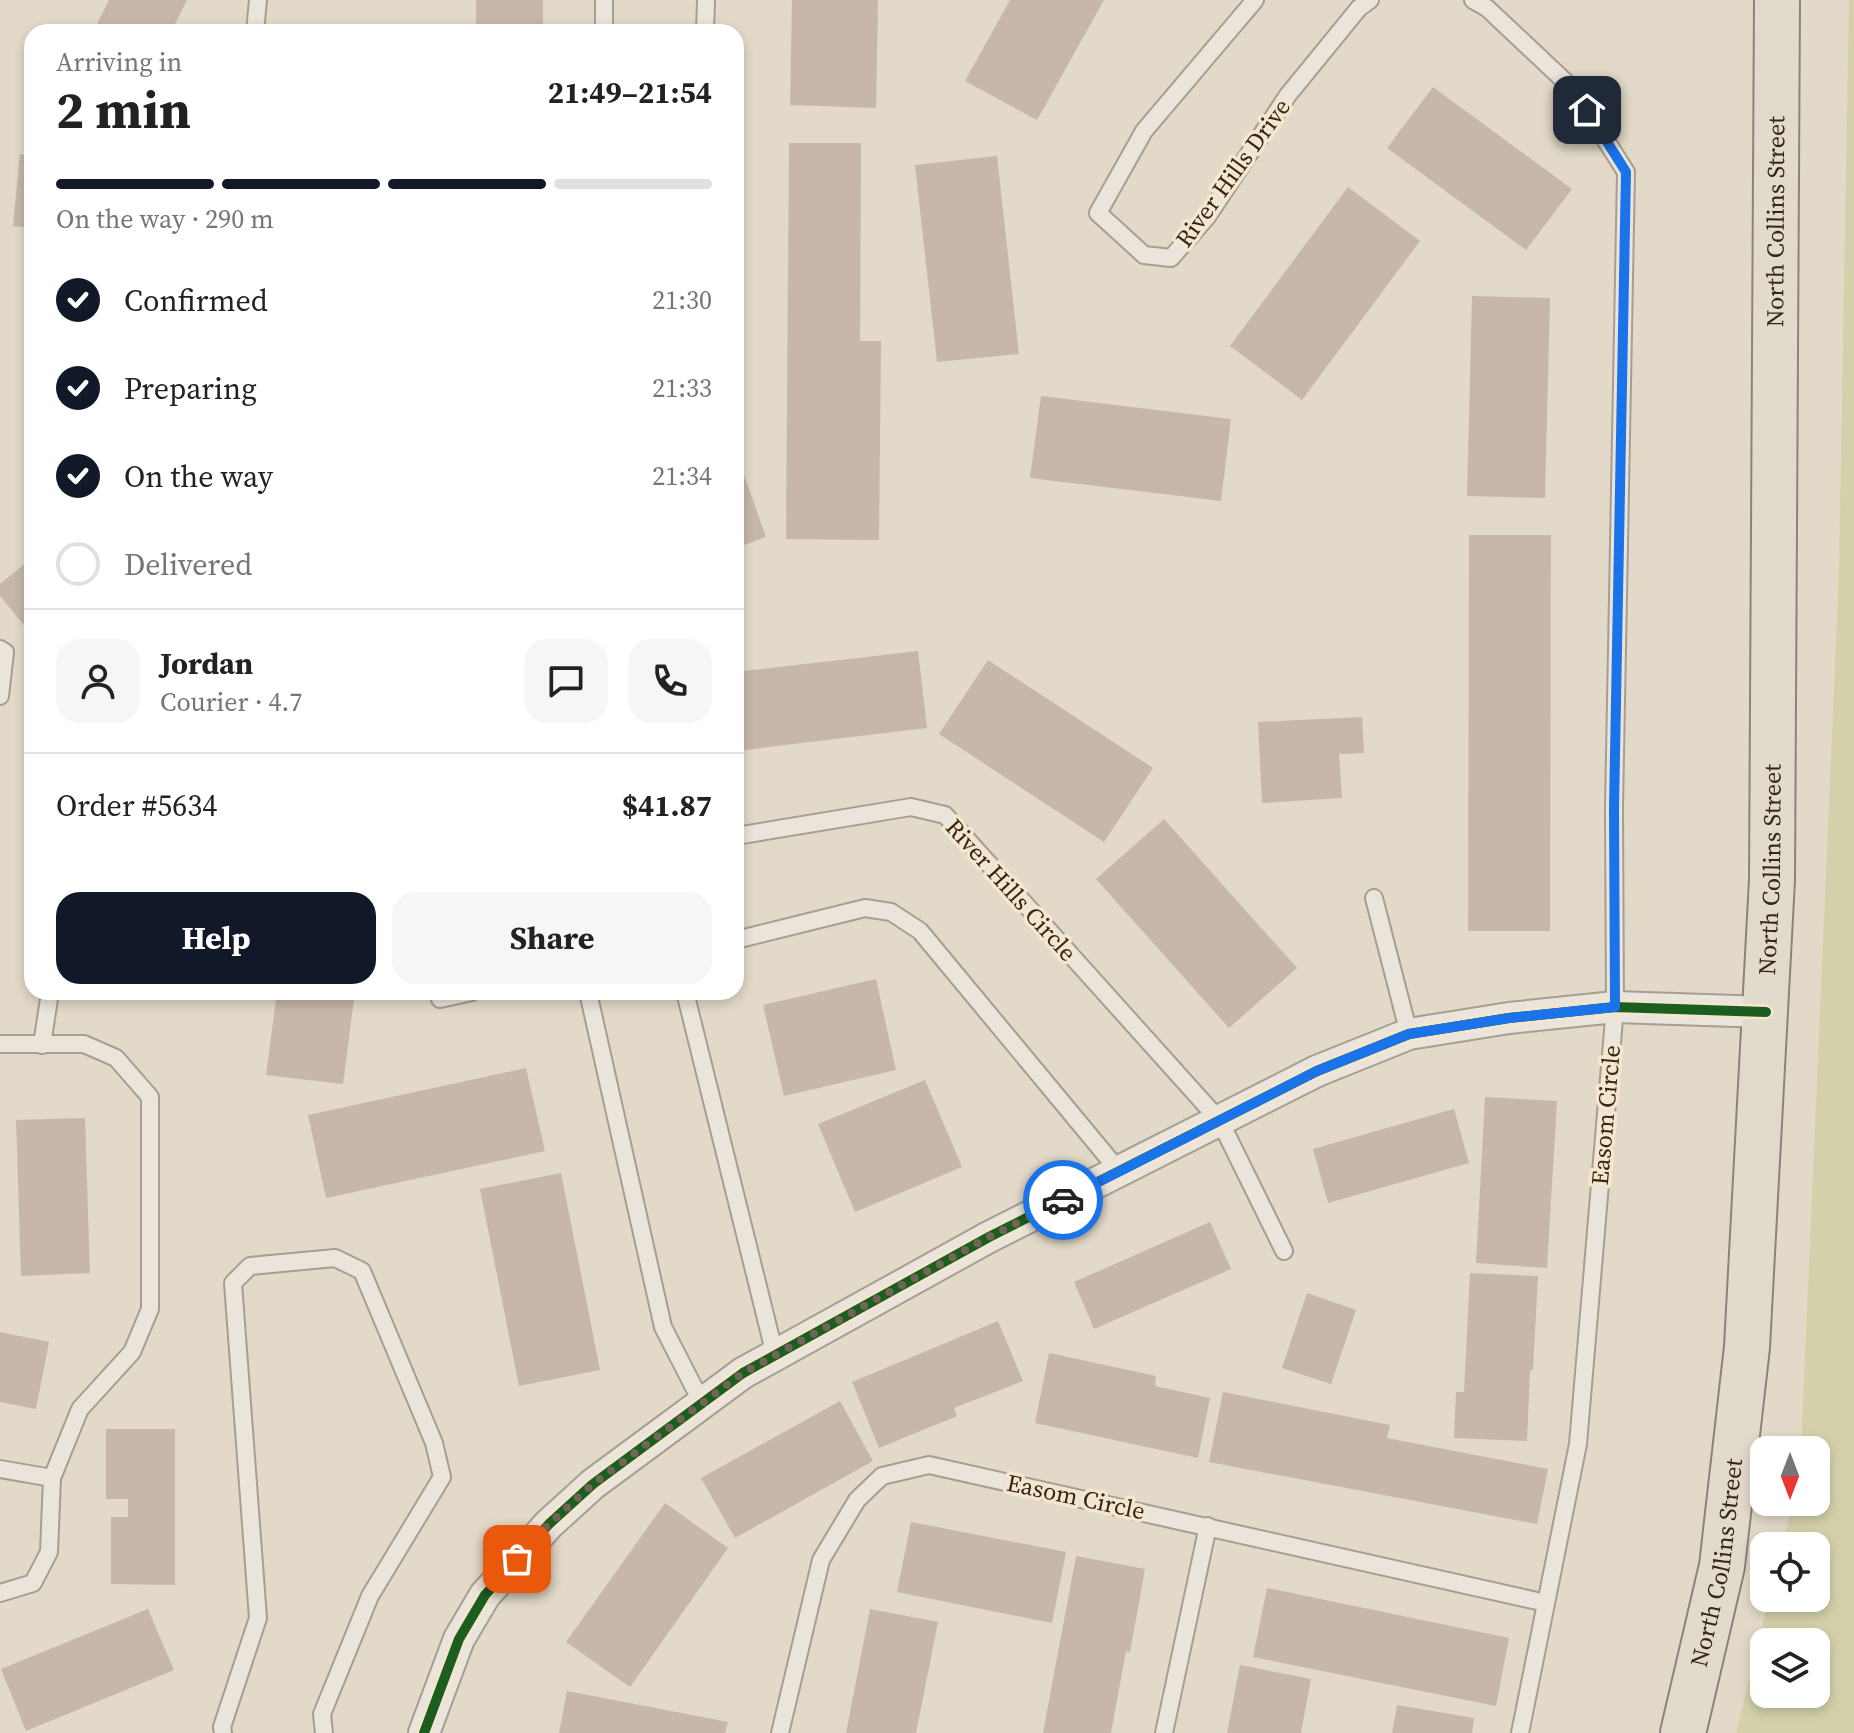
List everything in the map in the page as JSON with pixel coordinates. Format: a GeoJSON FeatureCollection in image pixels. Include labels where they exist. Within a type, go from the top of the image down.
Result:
{"type":"FeatureCollection","features":[{"type":"Feature","properties":{"kind":"main road","name":"North Collins Street"},"geometry":{"type":"LineString","coordinates":[[1683,1733],[1722,1566],[1747,1347],[1766,1012],[1772,880],[1777,0]]}},
{"type":"Feature","properties":{"kind":"street"},"geometry":{"type":"LineString","coordinates":[[424,1733],[459,1639],[485,1595],[549,1524],[593,1484],[743,1373],[989,1237],[1317,1071],[1409,1034],[1509,1018],[1615,1007],[1766,1012]]}},
{"type":"Feature","properties":{"kind":"lane"},"geometry":{"type":"LineString","coordinates":[[256,24],[258,0]]}},
{"type":"Feature","properties":{"kind":"lane"},"geometry":{"type":"LineString","coordinates":[[604,0],[604,24]]}},
{"type":"Feature","properties":{"kind":"lane"},"geometry":{"type":"LineString","coordinates":[[705,24],[706,0]]}},
{"type":"Feature","properties":{"kind":"lane","name":"River Hills Drive"},"geometry":{"type":"LineString","coordinates":[[1255,0],[1144,131],[1098,213],[1144,255],[1171,258],[1198,228],[1288,95],[1359,8],[1370,0]]}},
{"type":"Feature","properties":{"kind":"lane"},"geometry":{"type":"LineString","coordinates":[[1473,0],[1487,8],[1573,89],[1626,172],[1614,792],[1615,1007]]}},
{"type":"Feature","properties":{"kind":"lane"},"geometry":{"type":"LineString","coordinates":[[0,649],[5,652],[0,696]]}},
{"type":"Feature","properties":{"kind":"lane","name":"River Hills Circle"},"geometry":{"type":"LineString","coordinates":[[744,835],[911,807],[945,815],[1220,1121],[1284,1251]]}},
{"type":"Feature","properties":{"kind":"lane"},"geometry":{"type":"LineString","coordinates":[[1374,898],[1409,1034]]}},
{"type":"Feature","properties":{"kind":"lane"},"geometry":{"type":"LineString","coordinates":[[744,938],[865,908],[891,912],[920,931],[1119,1171]]}},
{"type":"Feature","properties":{"kind":"lane"},"geometry":{"type":"LineString","coordinates":[[42,1045],[49,1000]]}},
{"type":"Feature","properties":{"kind":"lane"},"geometry":{"type":"LineString","coordinates":[[590,1000],[663,1327],[702,1403]]}},
{"type":"Feature","properties":{"kind":"lane"},"geometry":{"type":"LineString","coordinates":[[687,1000],[775,1355]]}},
{"type":"Feature","properties":{"kind":"lane","name":"Easom Circle"},"geometry":{"type":"LineString","coordinates":[[1520,1733],[1578,1444],[1615,1007]]}},
{"type":"Feature","properties":{"kind":"lane"},"geometry":{"type":"LineString","coordinates":[[0,1044],[84,1044],[116,1058],[150,1097],[150,1309],[132,1352],[80,1409],[52,1478],[49,1552],[33,1583],[0,1593]]}},
{"type":"Feature","properties":{"kind":"lane"},"geometry":{"type":"LineString","coordinates":[[223,1733],[222,1727],[258,1618],[233,1283],[250,1266],[335,1258],[362,1271],[434,1443],[442,1477],[370,1596],[322,1714],[324,1733]]}},
{"type":"Feature","properties":{"kind":"lane","name":"Easom Circle"},"geometry":{"type":"LineString","coordinates":[[780,1733],[821,1560],[857,1500],[882,1476],[929,1465],[1546,1603]]}},
{"type":"Feature","properties":{"kind":"lane"},"geometry":{"type":"LineString","coordinates":[[0,1469],[52,1478]]}},
{"type":"Feature","properties":{"kind":"lane"},"geometry":{"type":"LineString","coordinates":[[1164,1733],[1208,1526]]}},
{"type":"Feature","properties":{"kind":"shaded area"},"geometry":{"type":"Polygon","coordinates":[[[1849,0],[1854,0],[1854,1733],[1736,1733],[1750,1676],[1750,1708],[1830,1708],[1830,1628],[1762,1628],[1766,1612],[1830,1612],[1830,1532],[1786,1532],[1790,1516],[1830,1516],[1830,1436],[1802,1436],[1839,573],[1849,0]]]}},
{"type":"Feature","properties":{"kind":"building"},"geometry":{"type":"Polygon","coordinates":[[[109,0],[187,0],[175,24],[97,24],[109,0]]]}},
{"type":"Feature","properties":{"kind":"building"},"geometry":{"type":"Polygon","coordinates":[[[476,0],[543,0],[543,24],[476,24],[476,0]]]}},
{"type":"Feature","properties":{"kind":"building"},"geometry":{"type":"Polygon","coordinates":[[[792,0],[878,0],[876,108],[790,105],[792,0]]]}},
{"type":"Feature","properties":{"kind":"building"},"geometry":{"type":"Polygon","coordinates":[[[1010,0],[1104,0],[1037,120],[965,81],[1010,0]]]}},
{"type":"Feature","properties":{"kind":"building"},"geometry":{"type":"Polygon","coordinates":[[[1433,87],[1572,189],[1526,250],[1387,148],[1433,87]]]}},
{"type":"Feature","properties":{"kind":"building"},"geometry":{"type":"Polygon","coordinates":[[[789,143],[861,143],[860,341],[881,341],[879,540],[786,539],[789,143]]]}},
{"type":"Feature","properties":{"kind":"building"},"geometry":{"type":"Polygon","coordinates":[[[20,154],[24,154],[24,227],[13,226],[20,154]]]}},
{"type":"Feature","properties":{"kind":"building"},"geometry":{"type":"Polygon","coordinates":[[[997,156],[1019,354],[937,362],[915,165],[997,156]]]}},
{"type":"Feature","properties":{"kind":"building"},"geometry":{"type":"Polygon","coordinates":[[[1348,187],[1420,241],[1302,400],[1230,346],[1348,187]]]}},
{"type":"Feature","properties":{"kind":"building"},"geometry":{"type":"Polygon","coordinates":[[[1472,296],[1550,298],[1545,498],[1467,496],[1472,296]]]}},
{"type":"Feature","properties":{"kind":"building"},"geometry":{"type":"Polygon","coordinates":[[[1041,396],[1231,419],[1221,501],[1030,478],[1041,396]]]}},
{"type":"Feature","properties":{"kind":"building"},"geometry":{"type":"Polygon","coordinates":[[[744,475],[766,537],[744,545],[744,475]]]}},
{"type":"Feature","properties":{"kind":"building"},"geometry":{"type":"Polygon","coordinates":[[[1469,535],[1551,535],[1550,931],[1468,931],[1469,535]]]}},
{"type":"Feature","properties":{"kind":"building"},"geometry":{"type":"Polygon","coordinates":[[[24,564],[24,625],[0,596],[0,584],[24,564]]]}},
{"type":"Feature","properties":{"kind":"building"},"geometry":{"type":"Polygon","coordinates":[[[918,651],[927,728],[744,750],[744,671],[918,651]]]}},
{"type":"Feature","properties":{"kind":"building"},"geometry":{"type":"Polygon","coordinates":[[[988,660],[1153,768],[1104,842],[939,734],[988,660]]]}},
{"type":"Feature","properties":{"kind":"building"},"geometry":{"type":"Polygon","coordinates":[[[1362,717],[1364,753],[1339,754],[1342,798],[1262,803],[1258,722],[1362,717]]]}},
{"type":"Feature","properties":{"kind":"building"},"geometry":{"type":"Polygon","coordinates":[[[1164,819],[1297,968],[1229,1028],[1096,879],[1164,819]]]}},
{"type":"Feature","properties":{"kind":"building"},"geometry":{"type":"Polygon","coordinates":[[[876,979],[896,1070],[784,1096],[763,1005],[876,979]]]}},
{"type":"Feature","properties":{"kind":"building"},"geometry":{"type":"Polygon","coordinates":[[[276,1000],[354,1000],[343,1084],[266,1075],[276,1000]]]}},
{"type":"Feature","properties":{"kind":"building"},"geometry":{"type":"Polygon","coordinates":[[[526,1068],[545,1151],[326,1198],[308,1115],[526,1068]]]}},
{"type":"Feature","properties":{"kind":"building"},"geometry":{"type":"Polygon","coordinates":[[[925,1080],[962,1167],[855,1212],[818,1124],[925,1080]]]}},
{"type":"Feature","properties":{"kind":"building"},"geometry":{"type":"Polygon","coordinates":[[[1485,1097],[1557,1101],[1547,1268],[1476,1263],[1485,1097]]]}},
{"type":"Feature","properties":{"kind":"building"},"geometry":{"type":"Polygon","coordinates":[[[1454,1109],[1469,1163],[1328,1203],[1313,1149],[1454,1109]]]}},
{"type":"Feature","properties":{"kind":"building"},"geometry":{"type":"Polygon","coordinates":[[[85,1118],[90,1273],[21,1276],[16,1120],[85,1118]]]}},
{"type":"Feature","properties":{"kind":"building"},"geometry":{"type":"Polygon","coordinates":[[[561,1173],[600,1370],[519,1386],[480,1189],[561,1173]]]}},
{"type":"Feature","properties":{"kind":"building"},"geometry":{"type":"Polygon","coordinates":[[[1210,1222],[1231,1269],[1094,1329],[1074,1282],[1210,1222]]]}},
{"type":"Feature","properties":{"kind":"building"},"geometry":{"type":"Polygon","coordinates":[[[1470,1273],[1538,1276],[1527,1441],[1454,1438],[1456,1392],[1464,1392],[1470,1273]]]}},
{"type":"Feature","properties":{"kind":"building"},"geometry":{"type":"Polygon","coordinates":[[[1307,1293],[1356,1310],[1331,1384],[1282,1368],[1307,1293]]]}},
{"type":"Feature","properties":{"kind":"building"},"geometry":{"type":"Polygon","coordinates":[[[998,1321],[1023,1381],[954,1408],[957,1416],[879,1448],[852,1382],[998,1321]]]}},
{"type":"Feature","properties":{"kind":"building"},"geometry":{"type":"Polygon","coordinates":[[[0,1332],[49,1342],[36,1409],[0,1402],[0,1332]]]}},
{"type":"Feature","properties":{"kind":"building"},"geometry":{"type":"Polygon","coordinates":[[[1049,1353],[1156,1376],[1155,1386],[1210,1398],[1198,1458],[1035,1423],[1049,1353]]]}},
{"type":"Feature","properties":{"kind":"building"},"geometry":{"type":"Polygon","coordinates":[[[1223,1392],[1390,1425],[1387,1438],[1548,1469],[1537,1524],[1209,1462],[1223,1392]]]}},
{"type":"Feature","properties":{"kind":"building"},"geometry":{"type":"Polygon","coordinates":[[[840,1401],[873,1461],[735,1538],[701,1478],[840,1401]]]}},
{"type":"Feature","properties":{"kind":"building"},"geometry":{"type":"Polygon","coordinates":[[[106,1429],[175,1429],[175,1585],[111,1584],[111,1517],[128,1517],[128,1499],[106,1499],[106,1429]]]}},
{"type":"Feature","properties":{"kind":"building"},"geometry":{"type":"Polygon","coordinates":[[[665,1503],[728,1548],[630,1687],[566,1642],[665,1503]]]}},
{"type":"Feature","properties":{"kind":"building"},"geometry":{"type":"Polygon","coordinates":[[[911,1522],[1066,1552],[1052,1623],[897,1592],[911,1522]]]}},
{"type":"Feature","properties":{"kind":"building"},"geometry":{"type":"Polygon","coordinates":[[[1076,1556],[1145,1569],[1111,1733],[1043,1733],[1076,1556]]]}},
{"type":"Feature","properties":{"kind":"building"},"geometry":{"type":"Polygon","coordinates":[[[1267,1588],[1509,1638],[1496,1706],[1253,1657],[1267,1588]]]}},
{"type":"Feature","properties":{"kind":"building"},"geometry":{"type":"Polygon","coordinates":[[[148,1609],[174,1670],[26,1731],[1,1669],[148,1609]]]}},
{"type":"Feature","properties":{"kind":"building"},"geometry":{"type":"Polygon","coordinates":[[[870,1609],[938,1622],[916,1733],[846,1733],[870,1609]]]}},
{"type":"Feature","properties":{"kind":"building"},"geometry":{"type":"Polygon","coordinates":[[[1240,1665],[1311,1679],[1301,1733],[1227,1733],[1240,1665]]]}},
{"type":"Feature","properties":{"kind":"building"},"geometry":{"type":"Polygon","coordinates":[[[567,1691],[728,1722],[725,1733],[559,1733],[567,1691]]]}},
{"type":"Feature","properties":{"kind":"building"},"geometry":{"type":"Polygon","coordinates":[[[1397,1705],[1474,1718],[1472,1733],[1392,1733],[1397,1705]]]}},
{"type":"Feature","properties":{"kind":"cycle path"},"geometry":{"type":"LineString","coordinates":[[424,1733],[459,1639],[485,1595],[549,1524],[593,1484],[743,1373],[989,1237],[1317,1071],[1409,1034],[1509,1018],[1615,1007],[1766,1012]]}},
{"type":"Feature","properties":{"kind":"way so far"},"geometry":{"type":"LineString","coordinates":[[517,1559],[549,1524],[593,1484],[743,1373],[989,1237],[1063,1200]]}},
{"type":"Feature","properties":{"kind":"route"},"geometry":{"type":"LineString","coordinates":[[1063,1200],[1317,1071],[1409,1034],[1509,1018],[1615,1007],[1614,808],[1626,172],[1587,110]]}}]}
